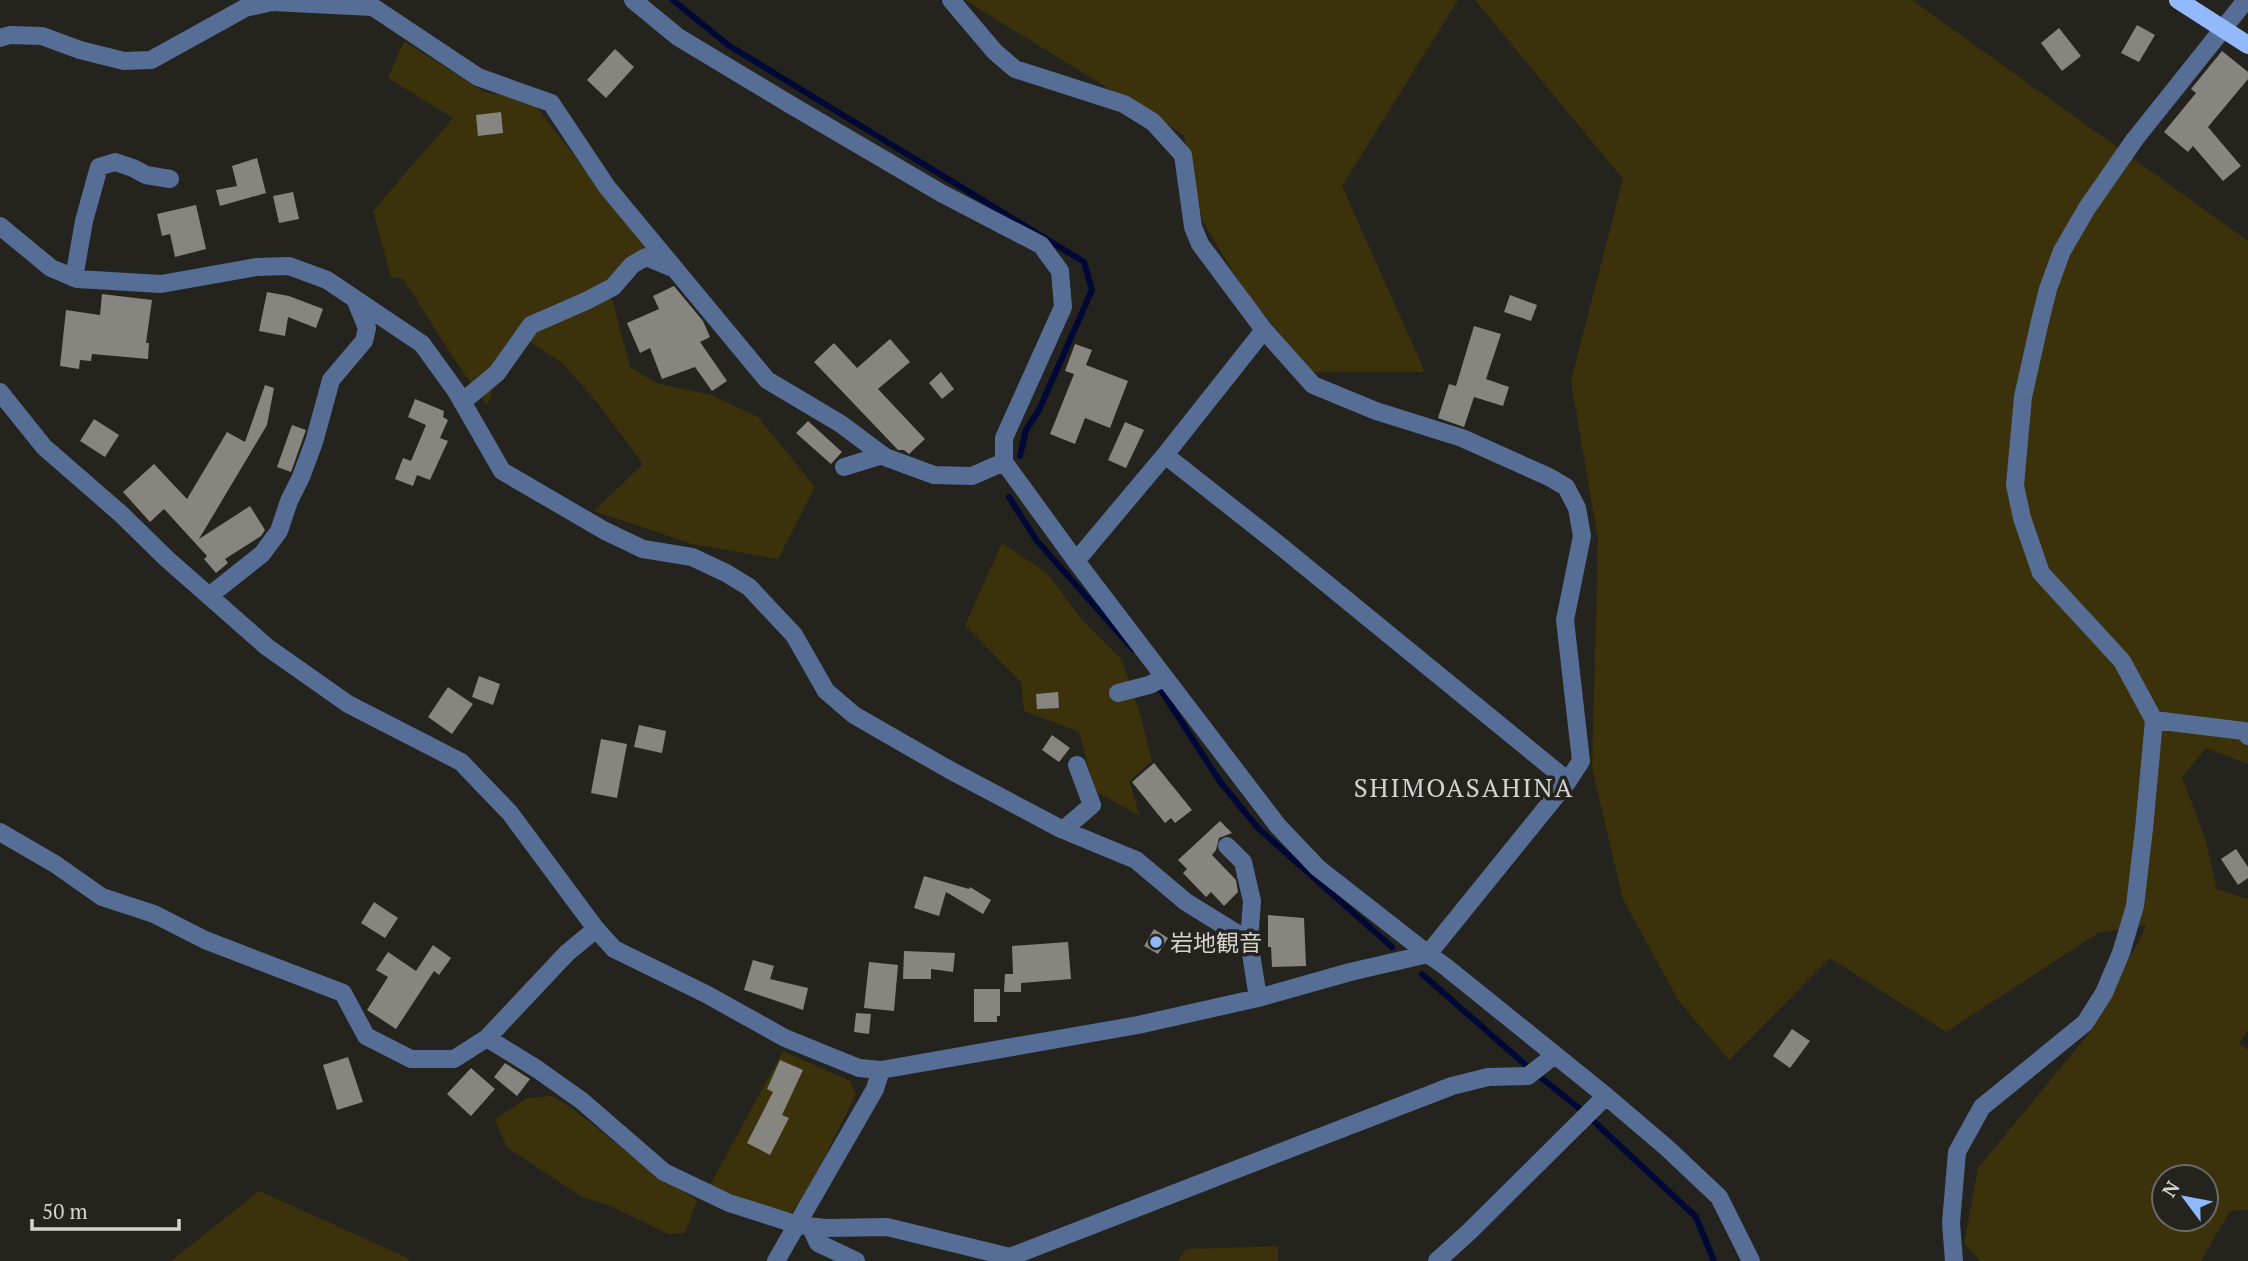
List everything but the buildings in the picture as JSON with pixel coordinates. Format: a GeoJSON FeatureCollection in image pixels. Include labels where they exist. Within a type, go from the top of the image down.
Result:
{"type":"FeatureCollection","features":[{"type":"Feature","properties":{"kind":"main road"},"geometry":{"type":"LineString","coordinates":[[2178,0],[2248,45]]}},
{"type":"Feature","properties":{"kind":"street"},"geometry":{"type":"LineString","coordinates":[[633,0],[678,37],[791,105],[941,193],[1041,245],[1060,271],[1063,307],[1004,438],[1004,461],[1159,681],[1286,835],[1318,868],[1446,967],[1550,1059],[1667,1148],[1719,1197],[1751,1261]]}},
{"type":"Feature","properties":{"kind":"street"},"geometry":{"type":"LineString","coordinates":[[0,392],[44,447],[267,647],[348,704],[461,762],[510,813],[596,929],[614,949],[706,994],[785,1038],[859,1068],[881,1070],[1138,1025],[1258,998],[1350,972],[1428,954],[1568,781],[1581,761],[1565,620],[1582,536],[1577,508],[1566,487],[1549,477],[1462,438],[1376,411],[1313,385],[1264,330],[1200,244],[1193,227],[1183,155],[1153,122],[1124,104],[1014,69],[995,52],[951,0]]}},
{"type":"Feature","properties":{"kind":"street"},"geometry":{"type":"LineString","coordinates":[[1954,1261],[1951,1223],[1957,1152],[1982,1107],[2085,1023],[2104,993],[2121,953],[2135,906],[2154,720],[2122,661],[2041,573],[2022,518],[2015,485],[2023,397],[2048,289],[2062,251],[2087,208],[2135,139],[2246,0]]}},
{"type":"Feature","properties":{"kind":"street"},"geometry":{"type":"LineString","coordinates":[[0,38],[42,36],[80,50],[124,61],[151,60],[245,8],[272,2],[322,2],[373,7],[478,77],[551,103],[607,187],[767,380],[841,424],[883,455],[934,475],[972,476],[1004,461]]}},
{"type":"Feature","properties":{"kind":"street"},"geometry":{"type":"LineString","coordinates":[[74,278],[84,221],[99,167],[115,162],[146,175],[170,179]]}},
{"type":"Feature","properties":{"kind":"street"},"geometry":{"type":"LineString","coordinates":[[0,226],[51,268],[74,278],[162,284],[256,267],[289,266],[327,279],[422,344],[462,402],[502,471],[605,531],[643,549],[692,557],[726,573],[748,587],[794,635],[827,691],[854,715],[1063,830],[1136,860],[1186,902],[1250,941]]}},
{"type":"Feature","properties":{"kind":"street"},"geometry":{"type":"LineString","coordinates":[[462,402],[497,373],[531,325],[612,287],[632,265],[646,257],[678,271]]}},
{"type":"Feature","properties":{"kind":"street"},"geometry":{"type":"LineString","coordinates":[[209,596],[262,554],[279,531],[314,442],[331,380],[364,341],[367,328],[355,299]]}},
{"type":"Feature","properties":{"kind":"street"},"geometry":{"type":"LineString","coordinates":[[1076,561],[1165,455],[1264,330]]}},
{"type":"Feature","properties":{"kind":"street"},"geometry":{"type":"LineString","coordinates":[[844,467],[883,455]]}},
{"type":"Feature","properties":{"kind":"street"},"geometry":{"type":"LineString","coordinates":[[1165,455],[1568,781]]}},
{"type":"Feature","properties":{"kind":"street"},"geometry":{"type":"LineString","coordinates":[[1118,693],[1159,681]]}},
{"type":"Feature","properties":{"kind":"street"},"geometry":{"type":"LineString","coordinates":[[2154,720],[2244,732],[2248,736]]}},
{"type":"Feature","properties":{"kind":"street"},"geometry":{"type":"LineString","coordinates":[[1063,830],[1092,804],[1077,765]]}},
{"type":"Feature","properties":{"kind":"street"},"geometry":{"type":"LineString","coordinates":[[0,832],[55,864],[102,897],[154,914],[205,940],[343,993],[366,1036],[411,1059],[454,1059],[487,1038],[568,953],[596,929]]}},
{"type":"Feature","properties":{"kind":"street"},"geometry":{"type":"LineString","coordinates":[[1227,846],[1243,862],[1252,901],[1250,941],[1258,998]]}},
{"type":"Feature","properties":{"kind":"street"},"geometry":{"type":"LineString","coordinates":[[487,1038],[582,1101],[664,1172],[729,1203],[804,1225],[887,1227],[1010,1257],[1452,1086],[1488,1077],[1528,1076],[1550,1059]]}},
{"type":"Feature","properties":{"kind":"street"},"geometry":{"type":"LineString","coordinates":[[776,1261],[804,1225],[875,1089],[881,1070]]}},
{"type":"Feature","properties":{"kind":"street"},"geometry":{"type":"LineString","coordinates":[[1437,1261],[1601,1100]]}},
{"type":"Feature","properties":{"kind":"street"},"geometry":{"type":"LineString","coordinates":[[804,1225],[818,1243],[856,1261]]}},
{"type":"Feature","properties":{"kind":"shaded area"},"geometry":{"type":"Polygon","coordinates":[[[965,0],[1458,0],[1342,186],[1425,372],[1313,372],[1248,296],[1203,222],[1184,135],[965,0]]]}},
{"type":"Feature","properties":{"kind":"shaded area"},"geometry":{"type":"Polygon","coordinates":[[[1475,0],[1912,0],[2248,241],[2248,764],[2206,748],[2182,777],[2205,838],[2217,889],[2248,899],[2248,1030],[2239,1043],[2248,1050],[2248,1210],[2230,1211],[2220,1228],[2220,1163],[2150,1163],[2150,1233],[2217,1233],[2201,1261],[1980,1261],[1964,1243],[1978,1168],[2091,1031],[2147,925],[2098,933],[1946,1032],[1830,958],[1729,1060],[1678,1000],[1623,899],[1592,768],[1598,539],[1571,381],[1623,179],[1475,0]]]}},
{"type":"Feature","properties":{"kind":"shaded area"},"geometry":{"type":"Polygon","coordinates":[[[404,41],[485,92],[532,101],[655,255],[611,294],[630,367],[656,383],[711,395],[758,417],[815,487],[778,559],[692,544],[594,511],[643,464],[596,401],[561,362],[514,332],[487,405],[403,279],[391,277],[373,211],[453,118],[388,78],[404,41]]]}},
{"type":"Feature","properties":{"kind":"shaded area"},"geometry":{"type":"Polygon","coordinates":[[[1002,543],[1048,574],[1082,620],[1122,660],[1152,761],[1129,781],[1140,816],[1095,791],[1079,732],[1024,711],[1021,682],[965,625],[1002,543]]]}},
{"type":"Feature","properties":{"kind":"shaded area"},"geometry":{"type":"Polygon","coordinates":[[[783,1051],[850,1081],[856,1094],[804,1199],[791,1213],[769,1209],[710,1185],[783,1051]]]}},
{"type":"Feature","properties":{"kind":"shaded area"},"geometry":{"type":"Polygon","coordinates":[[[552,1096],[573,1109],[659,1177],[697,1200],[685,1233],[668,1234],[611,1206],[582,1197],[507,1147],[495,1120],[527,1098],[552,1096]]]}},
{"type":"Feature","properties":{"kind":"shaded area"},"geometry":{"type":"Polygon","coordinates":[[[259,1191],[408,1258],[409,1261],[171,1261],[259,1191]]]}},
{"type":"Feature","properties":{"kind":"shaded area"},"geometry":{"type":"Polygon","coordinates":[[[1278,1246],[1278,1261],[1177,1261],[1186,1249],[1278,1246]]]}},
{"type":"Feature","properties":{"kind":"waterway"},"geometry":{"type":"LineString","coordinates":[[673,0],[728,45],[1084,262],[1092,290],[1039,410],[1026,430],[1020,456]]}},
{"type":"Feature","properties":{"kind":"waterway"},"geometry":{"type":"LineString","coordinates":[[1009,497],[1037,541],[1133,649]]}},
{"type":"Feature","properties":{"kind":"waterway"},"geometry":{"type":"LineString","coordinates":[[1157,684],[1221,783],[1258,828],[1392,947]]}},
{"type":"Feature","properties":{"kind":"waterway"},"geometry":{"type":"LineString","coordinates":[[1422,974],[1585,1113],[1696,1217],[1714,1261]]}},
{"type":"Feature","properties":{"kind":"place","name":"岩地観音"},"geometry":{"type":"Point","coordinates":[1156,942]}},
{"type":"Feature","properties":{"kind":"district","name":"SHIMOASAHINA"},"geometry":{"type":"Point","coordinates":[1464,787]}}]}
